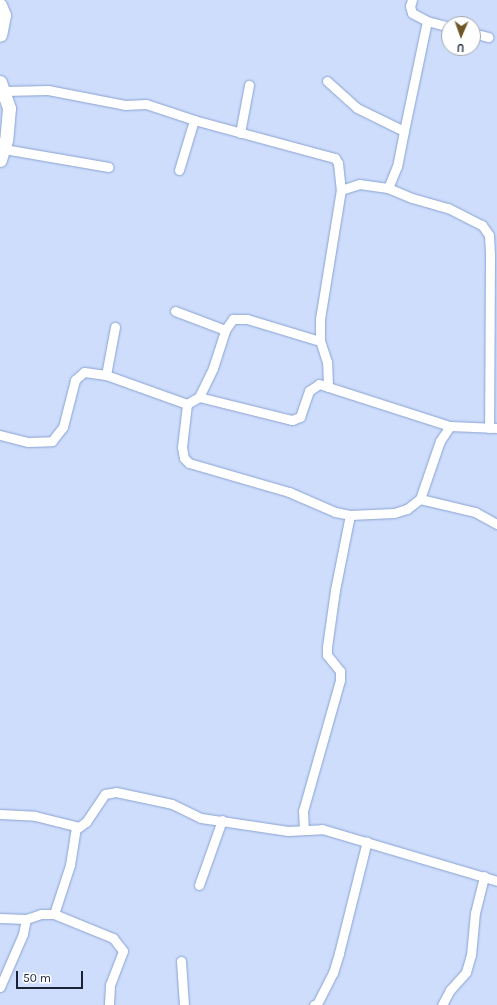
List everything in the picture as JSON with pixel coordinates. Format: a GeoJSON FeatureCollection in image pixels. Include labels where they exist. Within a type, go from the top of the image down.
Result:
{"type":"FeatureCollection","features":[{"type":"Feature","properties":{"kind":"street"},"geometry":{"type":"LineString","coordinates":[[412,0],[410,6],[412,13],[427,21],[441,25]]}},
{"type":"Feature","properties":{"kind":"street"},"geometry":{"type":"LineString","coordinates":[[0,5],[4,15],[0,35]]}},
{"type":"Feature","properties":{"kind":"street"},"geometry":{"type":"LineString","coordinates":[[388,188],[397,166],[427,21]]}},
{"type":"Feature","properties":{"kind":"street"},"geometry":{"type":"LineString","coordinates":[[481,35],[488,37]]}},
{"type":"Feature","properties":{"kind":"street"},"geometry":{"type":"LineString","coordinates":[[327,81],[357,108],[404,131]]}},
{"type":"Feature","properties":{"kind":"street"},"geometry":{"type":"LineString","coordinates":[[240,133],[249,85]]}},
{"type":"Feature","properties":{"kind":"street"},"geometry":{"type":"LineString","coordinates":[[108,167],[2,154],[9,108],[2,86],[48,90],[125,105],[146,104],[194,120],[335,158],[338,163],[341,190],[324,286],[320,341],[327,362],[328,387]]}},
{"type":"Feature","properties":{"kind":"street"},"geometry":{"type":"LineString","coordinates":[[179,170],[194,120]]}},
{"type":"Feature","properties":{"kind":"street"},"geometry":{"type":"LineString","coordinates":[[199,397],[292,420],[300,417],[309,391],[313,386],[328,387],[450,426],[493,428],[489,235],[482,225],[471,218],[388,188],[359,184],[341,190]]}},
{"type":"Feature","properties":{"kind":"street"},"geometry":{"type":"LineString","coordinates":[[175,310],[226,330]]}},
{"type":"Feature","properties":{"kind":"street"},"geometry":{"type":"LineString","coordinates":[[320,341],[242,318],[233,319],[226,330],[213,368],[199,397],[188,404],[182,447],[184,458],[189,463],[289,492],[335,512],[350,515],[394,513],[407,509],[420,499],[440,441],[450,426]]}},
{"type":"Feature","properties":{"kind":"street"},"geometry":{"type":"LineString","coordinates":[[106,375],[115,327]]}},
{"type":"Feature","properties":{"kind":"street"},"geometry":{"type":"LineString","coordinates":[[0,435],[28,442],[52,441],[63,427],[75,380],[79,374],[106,375],[188,404]]}},
{"type":"Feature","properties":{"kind":"street"},"geometry":{"type":"LineString","coordinates":[[420,499],[475,512],[497,524]]}},
{"type":"Feature","properties":{"kind":"street"},"geometry":{"type":"LineString","coordinates":[[304,830],[303,811],[340,680],[340,671],[329,659],[327,647],[335,590],[350,515]]}},
{"type":"Feature","properties":{"kind":"street"},"geometry":{"type":"LineString","coordinates":[[0,814],[35,816],[76,827],[86,822],[105,794],[109,792],[159,800],[201,818],[288,831],[322,829],[367,841],[497,881]]}},
{"type":"Feature","properties":{"kind":"street"},"geometry":{"type":"LineString","coordinates":[[199,885],[222,820]]}},
{"type":"Feature","properties":{"kind":"street"},"geometry":{"type":"LineString","coordinates":[[54,914],[70,865],[76,827]]}},
{"type":"Feature","properties":{"kind":"street"},"geometry":{"type":"LineString","coordinates":[[316,1005],[339,953],[367,841]]}},
{"type":"Feature","properties":{"kind":"street"},"geometry":{"type":"LineString","coordinates":[[442,1005],[468,966],[471,955],[475,913],[484,876]]}},
{"type":"Feature","properties":{"kind":"street"},"geometry":{"type":"LineString","coordinates":[[0,918],[26,919],[41,914],[54,914],[104,934],[119,944],[123,951],[110,984],[108,1005]]}},
{"type":"Feature","properties":{"kind":"street"},"geometry":{"type":"LineString","coordinates":[[0,987],[21,941],[26,919]]}},
{"type":"Feature","properties":{"kind":"street"},"geometry":{"type":"LineString","coordinates":[[181,961],[184,1005]]}}]}
